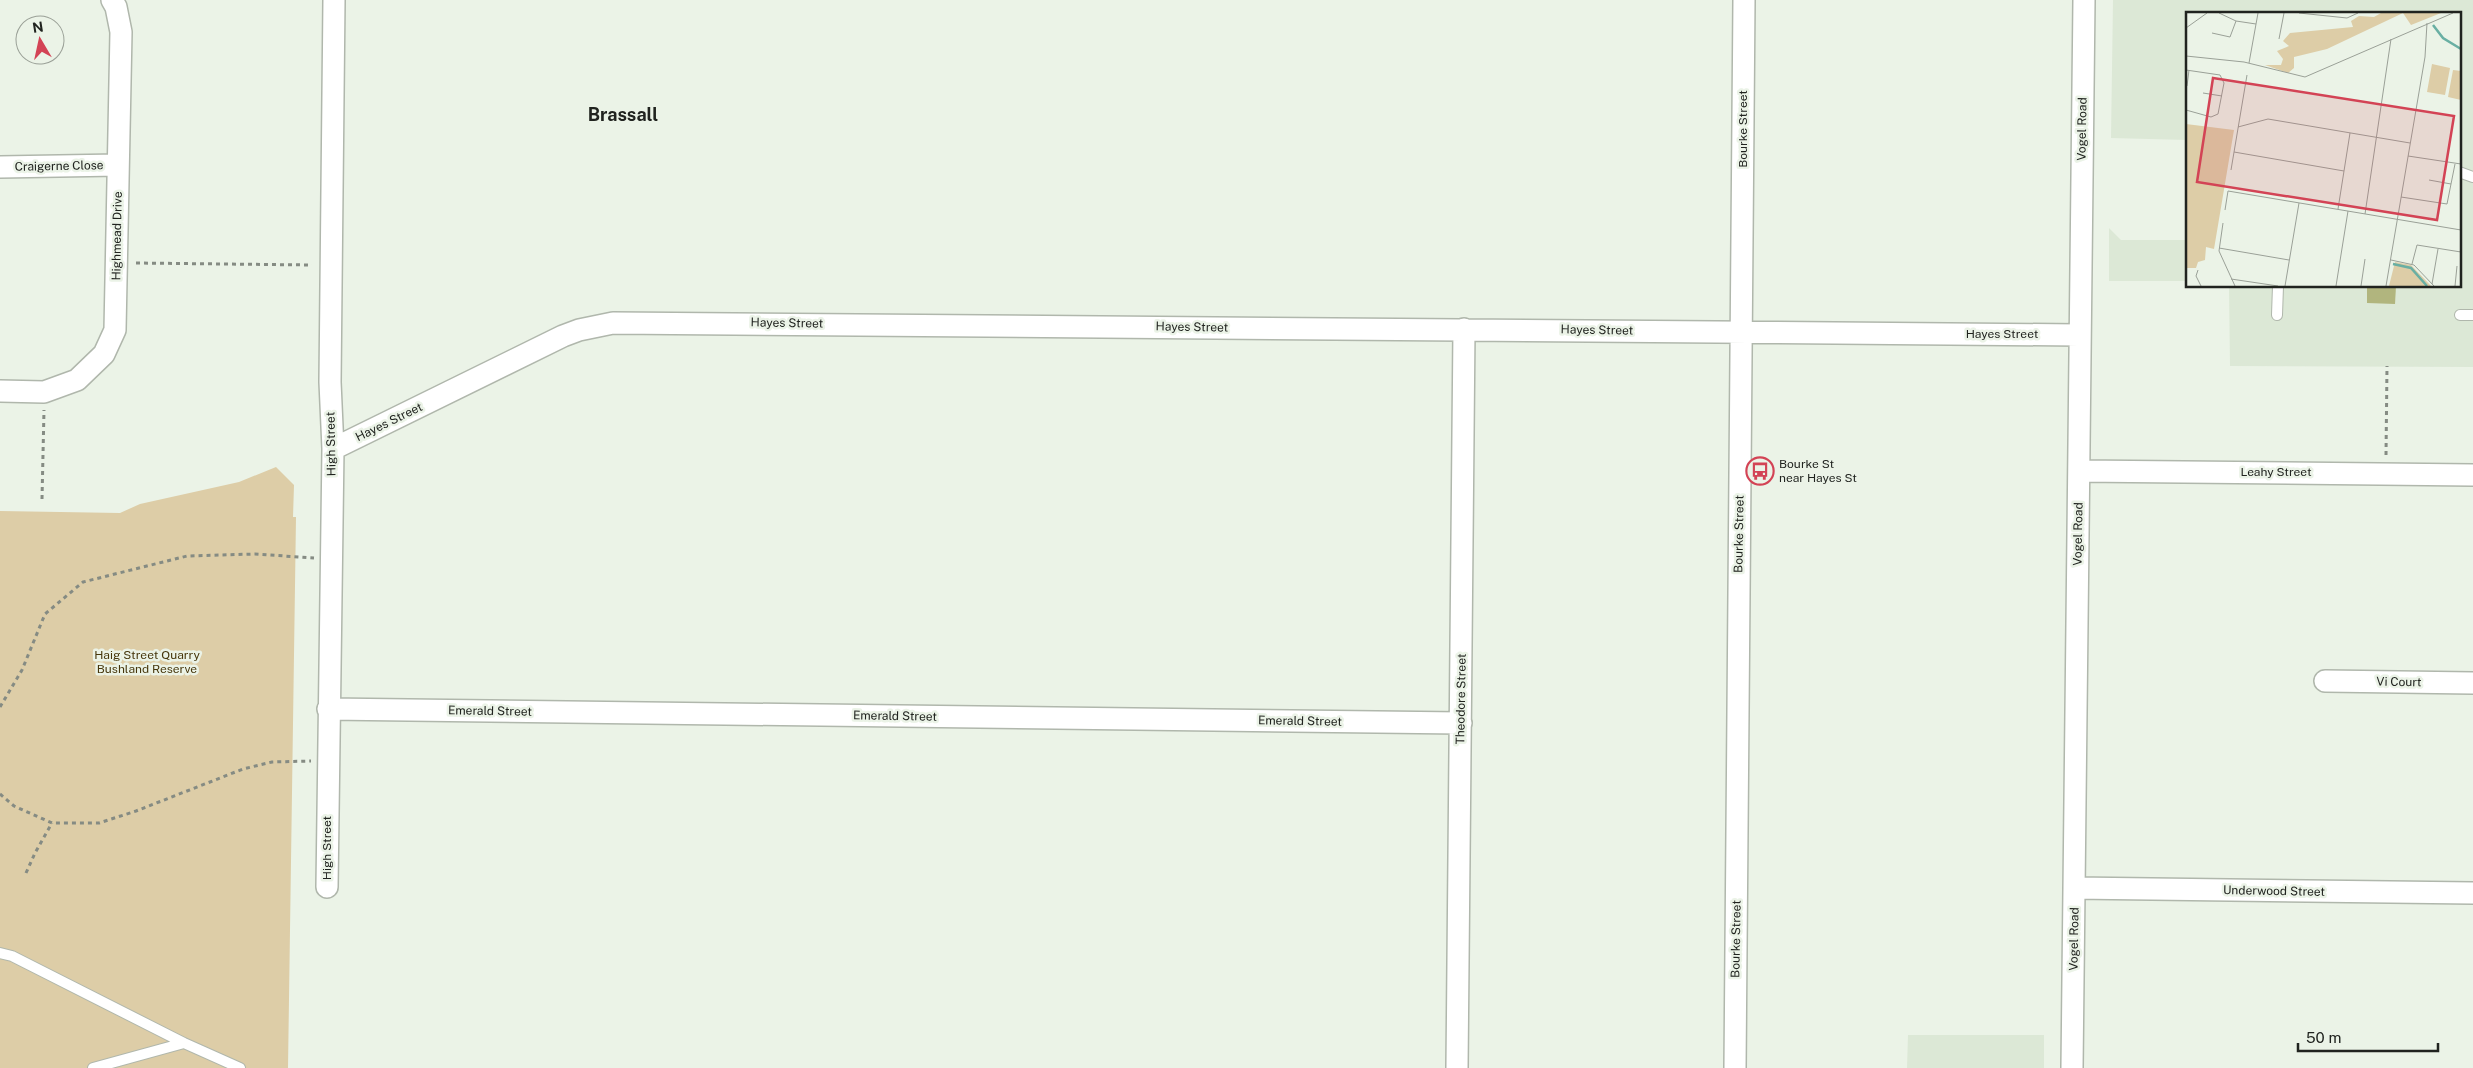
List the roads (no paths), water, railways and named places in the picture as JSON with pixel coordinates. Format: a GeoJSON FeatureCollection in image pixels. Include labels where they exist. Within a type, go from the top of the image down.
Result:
{"type":"FeatureCollection","features":[{"type":"Feature","properties":{"kind":"street","name":"Highmead Drive"},"geometry":{"type":"LineString","coordinates":[[0,391],[44,392],[77,380],[104,354],[115,330],[121,32],[116,7],[112,0]]}},
{"type":"Feature","properties":{"kind":"street","name":"High Street"},"geometry":{"type":"LineString","coordinates":[[327,887],[333,449],[330,382],[334,0]]}},
{"type":"Feature","properties":{"kind":"street","name":"Bourke Street"},"geometry":{"type":"LineString","coordinates":[[1734,1068],[1744,0]]}},
{"type":"Feature","properties":{"kind":"street","name":"Vogel Road"},"geometry":{"type":"LineString","coordinates":[[2072,1068],[2084,0]]}},
{"type":"Feature","properties":{"kind":"street","name":"Craigerne Close"},"geometry":{"type":"LineString","coordinates":[[0,167],[118,165]]}},
{"type":"Feature","properties":{"kind":"street","name":"Hayes Street"},"geometry":{"type":"LineString","coordinates":[[333,449],[563,336],[613,322],[2079,335]]}},
{"type":"Feature","properties":{"kind":"street","name":"Theodore Street"},"geometry":{"type":"LineString","coordinates":[[1457,1068],[1464,329]]}},
{"type":"Feature","properties":{"kind":"street","name":"Leahy Street"},"geometry":{"type":"LineString","coordinates":[[2079,471],[2473,475]]}},
{"type":"Feature","properties":{"kind":"street","name":"Vi Court"},"geometry":{"type":"LineString","coordinates":[[2326,681],[2473,683]]}},
{"type":"Feature","properties":{"kind":"street","name":"Emerald Street"},"geometry":{"type":"LineString","coordinates":[[328,709],[1461,724]]}},
{"type":"Feature","properties":{"kind":"street","name":"Underwood Street"},"geometry":{"type":"LineString","coordinates":[[2074,888],[2473,893]]}},
{"type":"Feature","properties":{"kind":"lane"},"geometry":{"type":"LineString","coordinates":[[2460,172],[2473,177]]}},
{"type":"Feature","properties":{"kind":"lane"},"geometry":{"type":"LineString","coordinates":[[2277,315],[2278,288]]}},
{"type":"Feature","properties":{"kind":"lane"},"geometry":{"type":"LineString","coordinates":[[2460,315],[2473,315]]}},
{"type":"Feature","properties":{"kind":"lane"},"geometry":{"type":"LineString","coordinates":[[0,953],[12,956],[184,1043],[240,1068]]}},
{"type":"Feature","properties":{"kind":"lane"},"geometry":{"type":"LineString","coordinates":[[92,1068],[184,1043]]}},
{"type":"Feature","properties":{"kind":"place","name":"Bourke St near Hayes St"},"geometry":{"type":"Point","coordinates":[1760,471]}},
{"type":"Feature","properties":{"kind":"district","name":"Brassall"},"geometry":{"type":"Point","coordinates":[623,114]}},
{"type":"Feature","properties":{"kind":"park label","name":"Haig Street Quarry Bushland Reserve"},"geometry":{"type":"Point","coordinates":[147,662]}}]}
